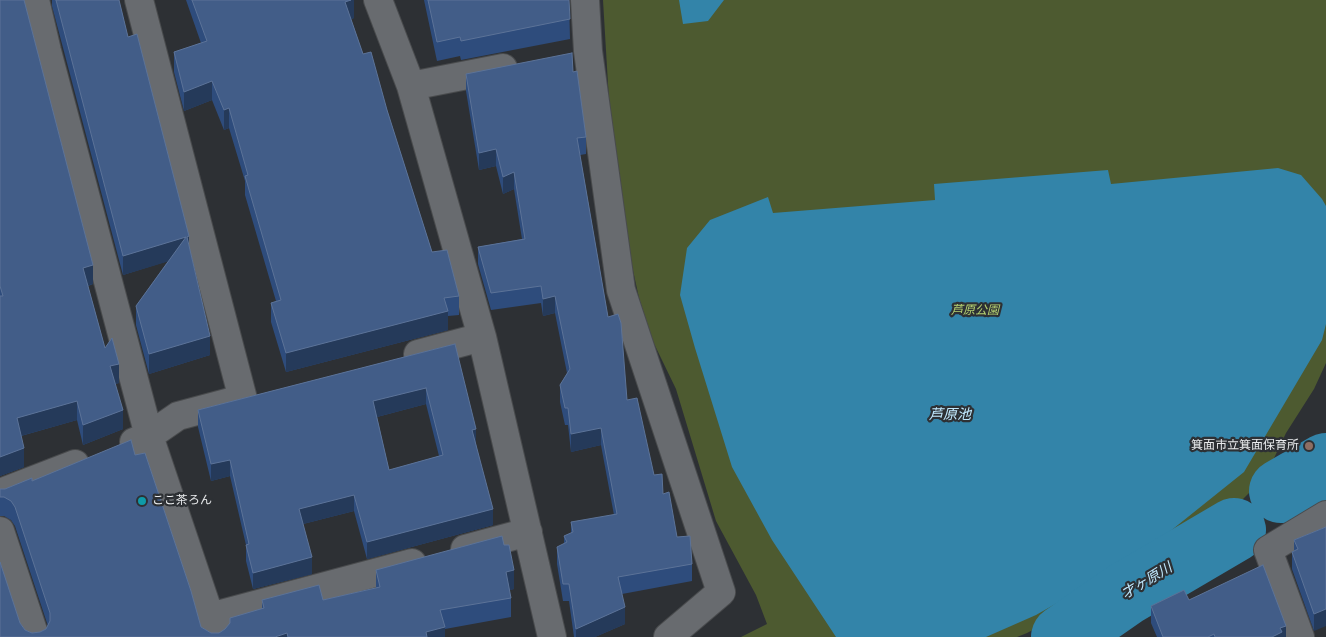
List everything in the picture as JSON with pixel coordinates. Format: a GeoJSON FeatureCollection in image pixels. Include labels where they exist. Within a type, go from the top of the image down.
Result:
{"type":"FeatureCollection","features":[{"type":"Feature","properties":{"kind":"street"},"geometry":{"type":"LineString","coordinates":[[35,0],[149,436],[213,627],[437,556],[528,532]]}},
{"type":"Feature","properties":{"kind":"street"},"geometry":{"type":"LineString","coordinates":[[0,493],[149,436],[178,416],[252,397],[139,0]]}},
{"type":"Feature","properties":{"kind":"street"},"geometry":{"type":"LineString","coordinates":[[378,0],[411,86],[482,337],[552,637]]}},
{"type":"Feature","properties":{"kind":"street"},"geometry":{"type":"LineString","coordinates":[[585,0],[578,53],[621,290],[721,592],[668,637]]}},
{"type":"Feature","properties":{"kind":"street"},"geometry":{"type":"LineString","coordinates":[[411,86],[529,63]]}},
{"type":"Feature","properties":{"kind":"street"},"geometry":{"type":"LineString","coordinates":[[396,359],[482,337]]}},
{"type":"Feature","properties":{"kind":"street"},"geometry":{"type":"LineString","coordinates":[[1300,637],[1268,550],[1326,515]]}},
{"type":"Feature","properties":{"kind":"street"},"geometry":{"type":"LineString","coordinates":[[0,531],[35,637]]}},
{"type":"Feature","properties":{"kind":"green space","name":"芦原公園"},"geometry":{"type":"Polygon","coordinates":[[[603,0],[1326,0],[1326,363],[1314,389],[1286,433],[1265,477],[1224,518],[1166,560],[1017,637],[741,637],[767,624],[756,595],[716,521],[676,389],[645,325],[625,234],[611,134],[603,0]]]}},
{"type":"Feature","properties":{"kind":"water"},"geometry":{"type":"Polygon","coordinates":[[[679,0],[724,0],[708,21],[683,24],[679,0]]]}},
{"type":"Feature","properties":{"kind":"water","name":"芦原池"},"geometry":{"type":"Polygon","coordinates":[[[1278,168],[1301,175],[1326,206],[1326,324],[1322,340],[1244,472],[1138,557],[1036,615],[986,637],[836,637],[772,540],[732,467],[695,348],[680,295],[687,248],[710,220],[768,197],[773,213],[935,200],[934,184],[1108,170],[1111,184],[1278,168]]]}},
{"type":"Feature","properties":{"kind":"building"},"geometry":{"type":"Polygon","coordinates":[[[0,0],[24,0],[93,265],[83,268],[105,348],[112,338],[119,364],[110,366],[123,410],[83,425],[77,401],[17,418],[24,448],[0,457],[0,296],[3,296],[0,286],[0,0]]]}},
{"type":"Feature","properties":{"kind":"building"},"geometry":{"type":"Polygon","coordinates":[[[56,0],[119,0],[128,37],[137,34],[189,236],[187,237],[210,336],[149,354],[136,306],[186,237],[123,256],[56,0]]]}},
{"type":"Feature","properties":{"kind":"building"},"geometry":{"type":"Polygon","coordinates":[[[192,0],[351,0],[345,2],[363,54],[371,52],[387,110],[432,252],[447,250],[459,296],[444,298],[448,311],[286,353],[271,303],[281,300],[245,176],[248,175],[229,108],[224,110],[212,81],[184,92],[174,52],[207,41],[192,0]]]}},
{"type":"Feature","properties":{"kind":"building"},"geometry":{"type":"Polygon","coordinates":[[[428,0],[569,0],[570,19],[461,41],[460,37],[437,42],[428,0]]]}},
{"type":"Feature","properties":{"kind":"building"},"geometry":{"type":"Polygon","coordinates":[[[572,53],[573,72],[577,71],[586,137],[577,138],[608,317],[618,314],[621,323],[627,400],[637,398],[654,475],[662,474],[663,494],[669,492],[677,537],[690,536],[692,564],[618,577],[625,607],[576,629],[569,584],[563,584],[557,547],[567,542],[564,536],[573,532],[571,522],[617,514],[601,428],[571,434],[568,408],[565,408],[560,385],[570,369],[555,296],[543,299],[541,286],[491,293],[478,247],[525,239],[514,172],[503,177],[496,149],[479,153],[466,74],[572,53]]]}},
{"type":"Feature","properties":{"kind":"building"},"geometry":{"type":"Polygon","coordinates":[[[455,344],[476,429],[472,430],[493,509],[367,542],[354,495],[299,509],[312,557],[253,573],[246,545],[249,544],[230,460],[211,464],[198,410],[455,344]],[[426,388],[373,401],[389,470],[443,455],[426,388]]]}},
{"type":"Feature","properties":{"kind":"building"},"geometry":{"type":"Polygon","coordinates":[[[131,440],[135,455],[145,453],[191,591],[201,627],[211,633],[219,633],[225,629],[230,623],[230,618],[264,608],[262,600],[319,585],[323,600],[380,587],[376,570],[502,536],[504,545],[509,545],[514,570],[506,572],[511,598],[440,610],[445,627],[426,632],[427,637],[288,637],[287,633],[275,637],[0,637],[0,562],[20,623],[25,630],[32,633],[46,629],[50,621],[50,613],[15,507],[11,501],[0,497],[0,489],[5,489],[32,478],[32,481],[131,440]]]}},
{"type":"Feature","properties":{"kind":"building"},"geometry":{"type":"Polygon","coordinates":[[[1326,527],[1326,609],[1314,614],[1292,552],[1298,549],[1294,540],[1326,527]]]}},
{"type":"Feature","properties":{"kind":"building"},"geometry":{"type":"Polygon","coordinates":[[[1263,565],[1286,626],[1280,628],[1282,632],[1272,637],[1215,637],[1214,634],[1208,637],[1163,637],[1151,606],[1184,590],[1189,600],[1263,565]]]}},
{"type":"Feature","properties":{"kind":"waterway","name":"才ヶ原川"},"geometry":{"type":"LineString","coordinates":[[1281,491],[1326,465]]}},
{"type":"Feature","properties":{"kind":"waterway","name":"才ヶ原川"},"geometry":{"type":"LineString","coordinates":[[1063,637],[1125,594],[1234,530]]}},
{"type":"Feature","properties":{"kind":"place","name":"箕面市立箕面保育所"},"geometry":{"type":"Point","coordinates":[1309,446]}},
{"type":"Feature","properties":{"kind":"place","name":"ここ茶ろん"},"geometry":{"type":"Point","coordinates":[142,501]}}]}
